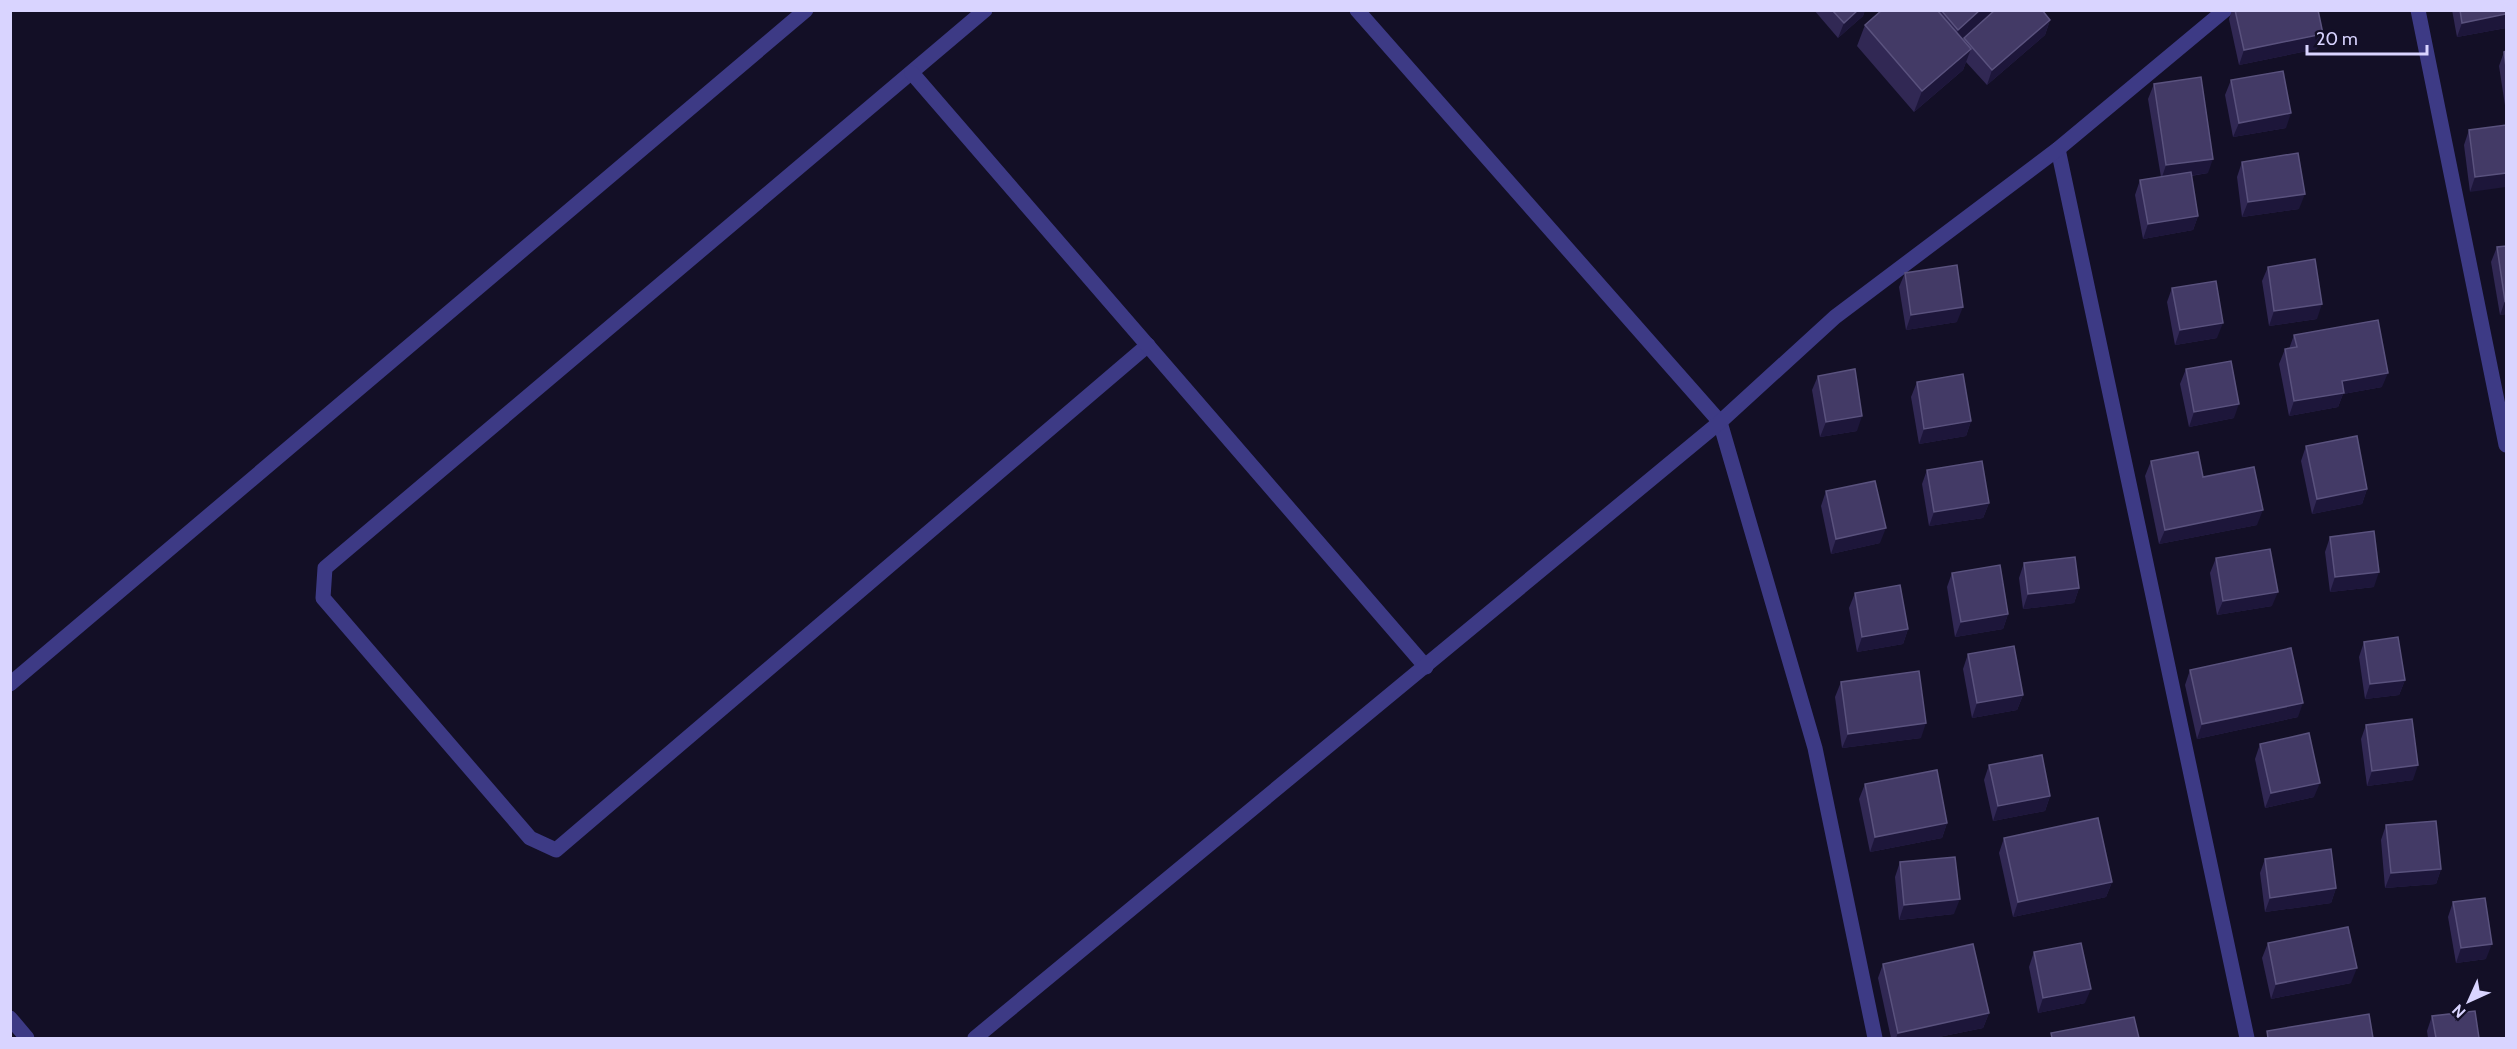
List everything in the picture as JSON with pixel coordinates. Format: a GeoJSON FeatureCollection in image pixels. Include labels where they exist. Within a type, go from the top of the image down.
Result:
{"type":"FeatureCollection","features":[{"type":"Feature","properties":{"kind":"street"},"geometry":{"type":"LineString","coordinates":[[10,684],[806,10]]}},
{"type":"Feature","properties":{"kind":"street"},"geometry":{"type":"LineString","coordinates":[[985,10],[325,568],[323,598],[530,838],[556,850],[1148,345]]}},
{"type":"Feature","properties":{"kind":"street"},"geometry":{"type":"LineString","coordinates":[[1357,10],[1720,422],[1815,748],[1875,1038]]}},
{"type":"Feature","properties":{"kind":"street"},"geometry":{"type":"LineString","coordinates":[[975,1038],[1720,422],[1835,317],[2058,149],[2225,10]]}},
{"type":"Feature","properties":{"kind":"street"},"geometry":{"type":"LineString","coordinates":[[2418,10],[2506,445]]}},
{"type":"Feature","properties":{"kind":"street"},"geometry":{"type":"LineString","coordinates":[[912,73],[1426,667]]}},
{"type":"Feature","properties":{"kind":"street"},"geometry":{"type":"LineString","coordinates":[[2058,149],[2247,1038]]}},
{"type":"Feature","properties":{"kind":"street"},"geometry":{"type":"LineString","coordinates":[[12,1023],[27,1038]]}},
{"type":"Feature","properties":{"kind":"building"},"geometry":{"type":"Polygon","coordinates":[[[1832,10],[1858,10],[1844,23],[1832,10]]]}},
{"type":"Feature","properties":{"kind":"building"},"geometry":{"type":"Polygon","coordinates":[[[1882,10],[1937,10],[1971,49],[1922,91],[1865,25],[1882,10]]]}},
{"type":"Feature","properties":{"kind":"building"},"geometry":{"type":"Polygon","coordinates":[[[1941,10],[1980,10],[1958,30],[1941,10]]]}},
{"type":"Feature","properties":{"kind":"building"},"geometry":{"type":"Polygon","coordinates":[[[1995,10],[2042,10],[2050,20],[1992,70],[1964,38],[1995,10]]]}},
{"type":"Feature","properties":{"kind":"building"},"geometry":{"type":"Polygon","coordinates":[[[2235,10],[2318,10],[2323,34],[2244,50],[2235,10]]]}},
{"type":"Feature","properties":{"kind":"building"},"geometry":{"type":"Polygon","coordinates":[[[2460,10],[2506,10],[2506,14],[2462,23],[2460,10]]]}},
{"type":"Feature","properties":{"kind":"building"},"geometry":{"type":"Polygon","coordinates":[[[2283,71],[2291,113],[2239,123],[2231,80],[2283,71]]]}},
{"type":"Feature","properties":{"kind":"building"},"geometry":{"type":"Polygon","coordinates":[[[2201,77],[2213,159],[2166,165],[2154,84],[2201,77]]]}},
{"type":"Feature","properties":{"kind":"building"},"geometry":{"type":"Polygon","coordinates":[[[2506,125],[2506,173],[2475,177],[2469,130],[2506,125]]]}},
{"type":"Feature","properties":{"kind":"building"},"geometry":{"type":"Polygon","coordinates":[[[2298,153],[2305,194],[2248,202],[2242,162],[2298,153]]]}},
{"type":"Feature","properties":{"kind":"building"},"geometry":{"type":"Polygon","coordinates":[[[2191,172],[2198,216],[2148,224],[2140,180],[2191,172]]]}},
{"type":"Feature","properties":{"kind":"building"},"geometry":{"type":"Polygon","coordinates":[[[2506,246],[2506,300],[2505,301],[2497,247],[2506,246]]]}},
{"type":"Feature","properties":{"kind":"building"},"geometry":{"type":"Polygon","coordinates":[[[2315,259],[2322,304],[2274,311],[2268,267],[2315,259]]]}},
{"type":"Feature","properties":{"kind":"building"},"geometry":{"type":"Polygon","coordinates":[[[1957,265],[1963,307],[1911,315],[1905,273],[1957,265]]]}},
{"type":"Feature","properties":{"kind":"building"},"geometry":{"type":"Polygon","coordinates":[[[2216,281],[2223,323],[2180,330],[2172,288],[2216,281]]]}},
{"type":"Feature","properties":{"kind":"building"},"geometry":{"type":"Polygon","coordinates":[[[2378,320],[2388,373],[2342,381],[2344,393],[2294,401],[2285,349],[2297,347],[2294,335],[2378,320]]]}},
{"type":"Feature","properties":{"kind":"building"},"geometry":{"type":"Polygon","coordinates":[[[2231,361],[2239,404],[2194,412],[2186,369],[2231,361]]]}},
{"type":"Feature","properties":{"kind":"building"},"geometry":{"type":"Polygon","coordinates":[[[1855,369],[1862,416],[1826,422],[1818,376],[1855,369]]]}},
{"type":"Feature","properties":{"kind":"building"},"geometry":{"type":"Polygon","coordinates":[[[1963,374],[1971,421],[1924,429],[1917,382],[1963,374]]]}},
{"type":"Feature","properties":{"kind":"building"},"geometry":{"type":"Polygon","coordinates":[[[2357,436],[2367,489],[2317,499],[2306,446],[2357,436]]]}},
{"type":"Feature","properties":{"kind":"building"},"geometry":{"type":"Polygon","coordinates":[[[2198,452],[2203,477],[2254,467],[2263,510],[2165,530],[2151,461],[2198,452]]]}},
{"type":"Feature","properties":{"kind":"building"},"geometry":{"type":"Polygon","coordinates":[[[1982,461],[1989,503],[1934,512],[1927,470],[1982,461]]]}},
{"type":"Feature","properties":{"kind":"building"},"geometry":{"type":"Polygon","coordinates":[[[1875,481],[1886,528],[1836,539],[1826,491],[1875,481]]]}},
{"type":"Feature","properties":{"kind":"building"},"geometry":{"type":"Polygon","coordinates":[[[2374,531],[2379,572],[2335,577],[2330,537],[2374,531]]]}},
{"type":"Feature","properties":{"kind":"building"},"geometry":{"type":"Polygon","coordinates":[[[2270,549],[2278,592],[2223,601],[2216,558],[2270,549]]]}},
{"type":"Feature","properties":{"kind":"building"},"geometry":{"type":"Polygon","coordinates":[[[2075,557],[2079,588],[2028,594],[2024,563],[2075,557]]]}},
{"type":"Feature","properties":{"kind":"building"},"geometry":{"type":"Polygon","coordinates":[[[2000,565],[2008,614],[1961,622],[1952,573],[2000,565]]]}},
{"type":"Feature","properties":{"kind":"building"},"geometry":{"type":"Polygon","coordinates":[[[1900,585],[1908,629],[1862,637],[1855,593],[1900,585]]]}},
{"type":"Feature","properties":{"kind":"building"},"geometry":{"type":"Polygon","coordinates":[[[2398,637],[2405,680],[2370,684],[2364,642],[2398,637]]]}},
{"type":"Feature","properties":{"kind":"building"},"geometry":{"type":"Polygon","coordinates":[[[2014,646],[2023,695],[1977,703],[1968,654],[2014,646]]]}},
{"type":"Feature","properties":{"kind":"building"},"geometry":{"type":"Polygon","coordinates":[[[2291,648],[2303,703],[2202,724],[2190,670],[2291,648]]]}},
{"type":"Feature","properties":{"kind":"building"},"geometry":{"type":"Polygon","coordinates":[[[1919,671],[1926,723],[1848,734],[1841,682],[1919,671]]]}},
{"type":"Feature","properties":{"kind":"building"},"geometry":{"type":"Polygon","coordinates":[[[2412,719],[2418,765],[2372,771],[2366,725],[2412,719]]]}},
{"type":"Feature","properties":{"kind":"building"},"geometry":{"type":"Polygon","coordinates":[[[2309,733],[2320,783],[2271,793],[2260,744],[2309,733]]]}},
{"type":"Feature","properties":{"kind":"building"},"geometry":{"type":"Polygon","coordinates":[[[2042,755],[2050,796],[1998,806],[1989,765],[2042,755]]]}},
{"type":"Feature","properties":{"kind":"building"},"geometry":{"type":"Polygon","coordinates":[[[1937,770],[1947,823],[1875,837],[1865,784],[1937,770]]]}},
{"type":"Feature","properties":{"kind":"building"},"geometry":{"type":"Polygon","coordinates":[[[2098,818],[2112,882],[2018,902],[2004,838],[2098,818]]]}},
{"type":"Feature","properties":{"kind":"building"},"geometry":{"type":"Polygon","coordinates":[[[2436,821],[2441,869],[2391,873],[2386,825],[2436,821]]]}},
{"type":"Feature","properties":{"kind":"building"},"geometry":{"type":"Polygon","coordinates":[[[2331,849],[2336,888],[2270,898],[2265,859],[2331,849]]]}},
{"type":"Feature","properties":{"kind":"building"},"geometry":{"type":"Polygon","coordinates":[[[1955,857],[1960,899],[1904,905],[1900,862],[1955,857]]]}},
{"type":"Feature","properties":{"kind":"building"},"geometry":{"type":"Polygon","coordinates":[[[2485,898],[2492,944],[2461,948],[2453,902],[2485,898]]]}},
{"type":"Feature","properties":{"kind":"building"},"geometry":{"type":"Polygon","coordinates":[[[2348,927],[2357,968],[2276,984],[2268,943],[2348,927]]]}},
{"type":"Feature","properties":{"kind":"building"},"geometry":{"type":"Polygon","coordinates":[[[2081,943],[2091,989],[2043,998],[2034,952],[2081,943]]]}},
{"type":"Feature","properties":{"kind":"building"},"geometry":{"type":"Polygon","coordinates":[[[1973,944],[1989,1013],[1898,1033],[1883,964],[1973,944]]]}},
{"type":"Feature","properties":{"kind":"building"},"geometry":{"type":"Polygon","coordinates":[[[2475,1011],[2479,1038],[2436,1038],[2432,1016],[2475,1011]]]}},
{"type":"Feature","properties":{"kind":"building"},"geometry":{"type":"Polygon","coordinates":[[[2369,1014],[2373,1038],[2268,1038],[2267,1031],[2369,1014]]]}},
{"type":"Feature","properties":{"kind":"building"},"geometry":{"type":"Polygon","coordinates":[[[2134,1017],[2139,1038],[2052,1038],[2051,1033],[2134,1017]]]}}]}
